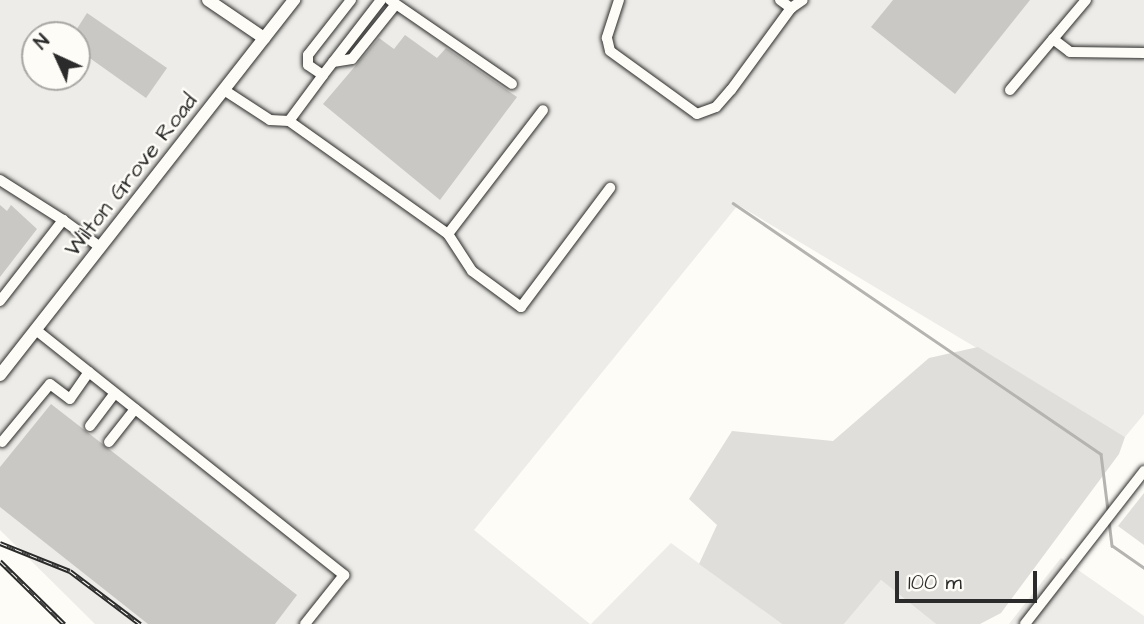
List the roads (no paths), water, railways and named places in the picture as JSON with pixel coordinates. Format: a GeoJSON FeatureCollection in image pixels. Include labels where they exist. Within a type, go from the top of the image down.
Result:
{"type":"FeatureCollection","features":[{"type":"Feature","properties":{"kind":"main road","name":"Wilton Grove Road"},"geometry":{"type":"LineString","coordinates":[[0,375],[295,0]]}},
{"type":"Feature","properties":{"kind":"main road"},"geometry":{"type":"LineString","coordinates":[[217,3],[264,38]]}},
{"type":"Feature","properties":{"kind":"street"},"geometry":{"type":"LineString","coordinates":[[323,75],[308,65],[308,55],[351,0]]}},
{"type":"Feature","properties":{"kind":"street"},"geometry":{"type":"LineString","coordinates":[[289,121],[381,0]]}},
{"type":"Feature","properties":{"kind":"street"},"geometry":{"type":"LineString","coordinates":[[619,0],[607,38],[610,51],[696,114],[716,107],[732,90],[791,8],[803,0]]}},
{"type":"Feature","properties":{"kind":"street"},"geometry":{"type":"LineString","coordinates":[[780,0],[791,8]]}},
{"type":"Feature","properties":{"kind":"street"},"geometry":{"type":"LineString","coordinates":[[1010,90],[1086,0]]}},
{"type":"Feature","properties":{"kind":"street"},"geometry":{"type":"LineString","coordinates":[[332,62],[352,59],[393,2],[452,36],[512,84]]}},
{"type":"Feature","properties":{"kind":"street"},"geometry":{"type":"LineString","coordinates":[[1053,39],[1070,52],[1144,53]]}},
{"type":"Feature","properties":{"kind":"street"},"geometry":{"type":"LineString","coordinates":[[224,90],[270,120],[289,121],[448,234],[472,271],[522,307],[610,188]]}},
{"type":"Feature","properties":{"kind":"street"},"geometry":{"type":"LineString","coordinates":[[448,234],[543,110]]}},
{"type":"Feature","properties":{"kind":"street"},"geometry":{"type":"LineString","coordinates":[[0,180],[100,247]]}},
{"type":"Feature","properties":{"kind":"street"},"geometry":{"type":"LineString","coordinates":[[0,301],[63,220]]}},
{"type":"Feature","properties":{"kind":"street"},"geometry":{"type":"LineString","coordinates":[[36,330],[344,575],[305,624]]}},
{"type":"Feature","properties":{"kind":"street"},"geometry":{"type":"LineString","coordinates":[[2,442],[50,384],[70,399],[89,372]]}},
{"type":"Feature","properties":{"kind":"street"},"geometry":{"type":"LineString","coordinates":[[90,426],[115,393]]}},
{"type":"Feature","properties":{"kind":"street"},"geometry":{"type":"LineString","coordinates":[[109,442],[135,409]]}},
{"type":"Feature","properties":{"kind":"street"},"geometry":{"type":"LineString","coordinates":[[1025,624],[1144,471]]}},
{"type":"Feature","properties":{"kind":"waterway"},"geometry":{"type":"LineString","coordinates":[[733,203],[1101,454],[1108,510]]}},
{"type":"Feature","properties":{"kind":"waterway"},"geometry":{"type":"LineString","coordinates":[[1109,521],[1112,546]]}},
{"type":"Feature","properties":{"kind":"waterway"},"geometry":{"type":"LineString","coordinates":[[1113,546],[1144,568]]}},
{"type":"Feature","properties":{"kind":"railway"},"geometry":{"type":"LineString","coordinates":[[0,543],[70,571],[140,624]]}},
{"type":"Feature","properties":{"kind":"railway"},"geometry":{"type":"LineString","coordinates":[[0,561],[64,624]]}}]}
